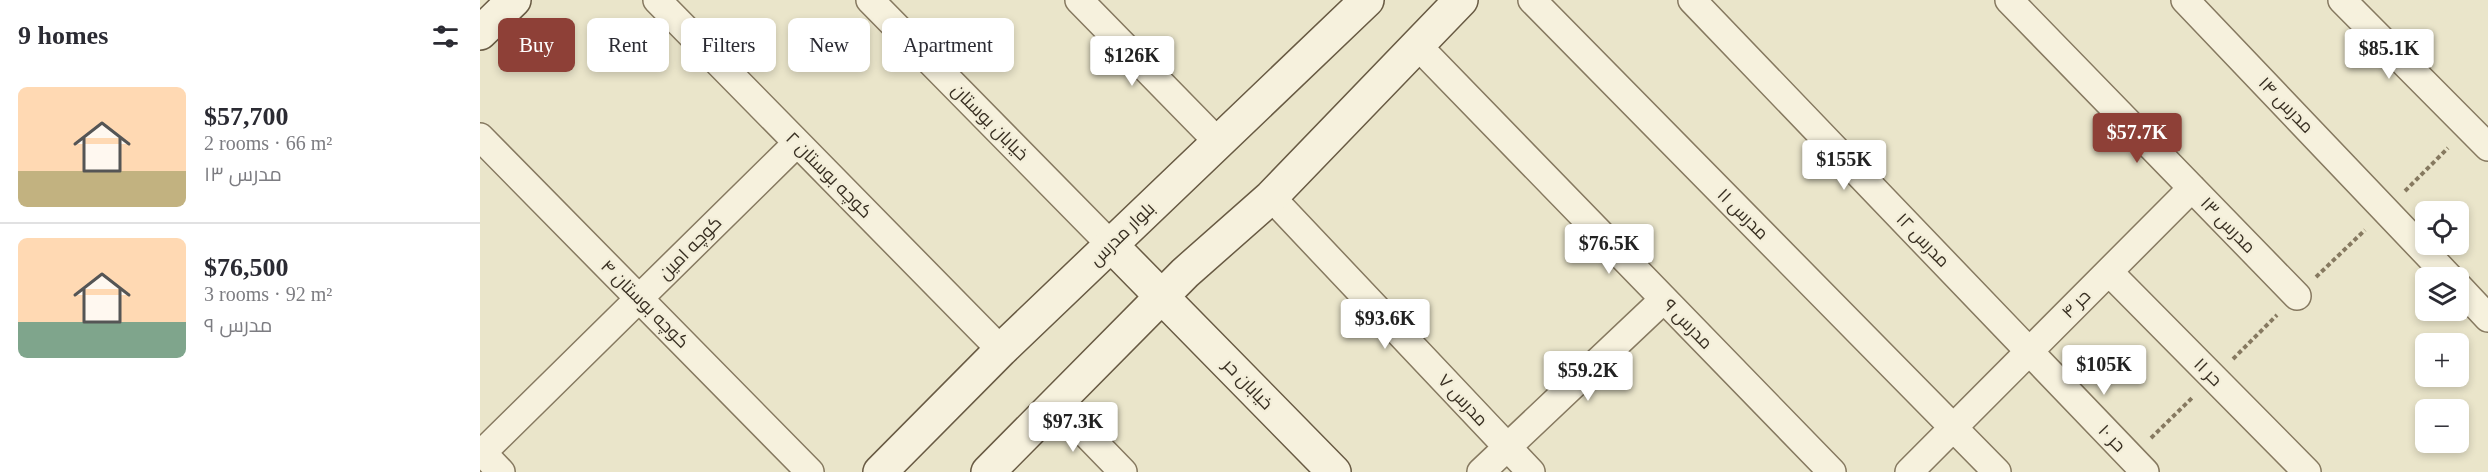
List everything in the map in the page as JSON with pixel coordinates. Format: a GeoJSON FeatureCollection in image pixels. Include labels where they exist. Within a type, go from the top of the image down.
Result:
{"type":"FeatureCollection","features":[{"type":"Feature","properties":{"kind":"main road"},"geometry":{"type":"LineString","coordinates":[[480,33],[514,0]]}},
{"type":"Feature","properties":{"kind":"main road","name":"بلوار مدرس"},"geometry":{"type":"LineString","coordinates":[[880,472],[1001,350],[1367,0]]}},
{"type":"Feature","properties":{"kind":"main road"},"geometry":{"type":"LineString","coordinates":[[988,472],[1185,273],[1271,197],[1461,0]]}},
{"type":"Feature","properties":{"kind":"main road","name":"خیابان حر"},"geometry":{"type":"LineString","coordinates":[[1111,245],[1334,472]]}},
{"type":"Feature","properties":{"kind":"street","name":"کوچه بوستان ۲"},"geometry":{"type":"LineString","coordinates":[[657,0],[1001,350]]}},
{"type":"Feature","properties":{"kind":"street","name":"خیابان بوستان"},"geometry":{"type":"LineString","coordinates":[[870,0],[1111,245]]}},
{"type":"Feature","properties":{"kind":"street"},"geometry":{"type":"LineString","coordinates":[[1078,0],[1218,142]]}},
{"type":"Feature","properties":{"kind":"street","name":"مدرس ۱۱"},"geometry":{"type":"LineString","coordinates":[[1533,0],[1997,472]]}},
{"type":"Feature","properties":{"kind":"street","name":"مدرس ۱۲"},"geometry":{"type":"LineString","coordinates":[[1692,0],[2029,351]]}},
{"type":"Feature","properties":{"kind":"street","name":"مدرس ۱۳"},"geometry":{"type":"LineString","coordinates":[[2009,0],[2297,296]]}},
{"type":"Feature","properties":{"kind":"street","name":"مدرس ۱۴"},"geometry":{"type":"LineString","coordinates":[[2185,0],[2440,267]]}},
{"type":"Feature","properties":{"kind":"street"},"geometry":{"type":"LineString","coordinates":[[2356,5],[2488,147]]}},
{"type":"Feature","properties":{"kind":"street","name":"مدرس ۹"},"geometry":{"type":"LineString","coordinates":[[1418,46],[1832,472]]}},
{"type":"Feature","properties":{"kind":"street","name":"کوچه بوستان ۴"},"geometry":{"type":"LineString","coordinates":[[480,137],[810,472]]}},
{"type":"Feature","properties":{"kind":"street","name":"کوچه امین"},"geometry":{"type":"LineString","coordinates":[[481,452],[797,142]]}},
{"type":"Feature","properties":{"kind":"street","name":"حر ۴"},"geometry":{"type":"LineString","coordinates":[[1909,472],[2192,188]]}},
{"type":"Feature","properties":{"kind":"street","name":"مدرس ۷"},"geometry":{"type":"LineString","coordinates":[[1271,197],[1531,472]]}},
{"type":"Feature","properties":{"kind":"street","name":"حر ۱۱"},"geometry":{"type":"LineString","coordinates":[[2109,272],[2307,472]]}},
{"type":"Feature","properties":{"kind":"street"},"geometry":{"type":"LineString","coordinates":[[2469,298],[2488,318]]}},
{"type":"Feature","properties":{"kind":"street"},"geometry":{"type":"LineString","coordinates":[[1481,472],[1664,299]]}},
{"type":"Feature","properties":{"kind":"street","name":"حر ۱۰"},"geometry":{"type":"LineString","coordinates":[[2029,351],[2145,472]]}},
{"type":"Feature","properties":{"kind":"street"},"geometry":{"type":"LineString","coordinates":[[1056,403],[1122,472]]}},
{"type":"Feature","properties":{"kind":"street"},"geometry":{"type":"LineString","coordinates":[[481,452],[501,472]]}}]}
